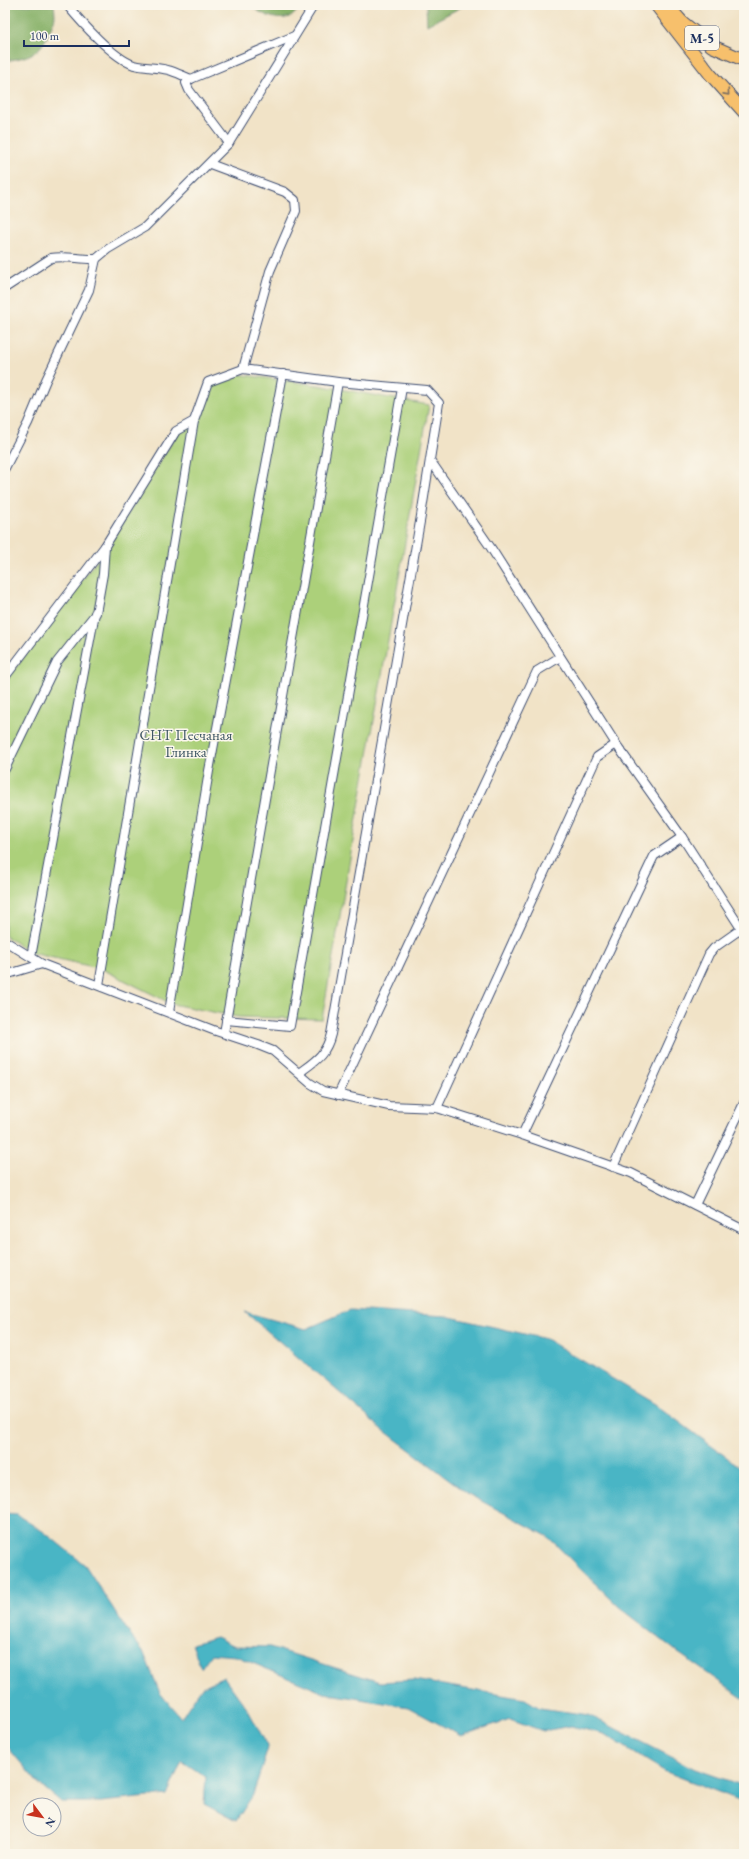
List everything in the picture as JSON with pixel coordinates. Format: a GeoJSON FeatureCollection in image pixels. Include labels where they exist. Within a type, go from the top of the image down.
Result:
{"type":"FeatureCollection","features":[{"type":"Feature","properties":{"kind":"main road","name":"М-5"},"geometry":{"type":"LineString","coordinates":[[656,5],[710,74],[744,112]]}},
{"type":"Feature","properties":{"kind":"main road","name":"М-5"},"geometry":{"type":"LineString","coordinates":[[667,5],[682,22],[712,46],[744,60]]}},
{"type":"Feature","properties":{"kind":"street"},"geometry":{"type":"LineString","coordinates":[[67,5],[112,52],[122,60],[134,65],[158,70],[166,69],[191,79]]}},
{"type":"Feature","properties":{"kind":"street"},"geometry":{"type":"LineString","coordinates":[[5,288],[51,258],[60,256],[82,260],[96,259],[108,249],[145,227],[229,144],[314,5]]}},
{"type":"Feature","properties":{"kind":"street"},"geometry":{"type":"LineString","coordinates":[[229,144],[189,90],[186,83],[191,79],[294,36]]}},
{"type":"Feature","properties":{"kind":"street"},"geometry":{"type":"LineString","coordinates":[[210,164],[285,192],[294,200],[296,206],[294,217],[270,270],[243,369]]}},
{"type":"Feature","properties":{"kind":"street"},"geometry":{"type":"LineString","coordinates":[[5,468],[28,423],[46,380],[89,290],[96,259]]}},
{"type":"Feature","properties":{"kind":"street"},"geometry":{"type":"LineString","coordinates":[[99,985],[194,421],[208,382],[243,369],[338,382],[427,390],[439,402],[329,1042],[325,1051],[319,1058],[298,1073]]}},
{"type":"Feature","properties":{"kind":"street"},"geometry":{"type":"LineString","coordinates":[[169,1012],[209,771],[283,374]]}},
{"type":"Feature","properties":{"kind":"street"},"geometry":{"type":"LineString","coordinates":[[224,1033],[338,382]]}},
{"type":"Feature","properties":{"kind":"street"},"geometry":{"type":"LineString","coordinates":[[226,1020],[290,1026],[402,388]]}},
{"type":"Feature","properties":{"kind":"street"},"geometry":{"type":"LineString","coordinates":[[5,677],[105,546],[176,431],[194,421]]}},
{"type":"Feature","properties":{"kind":"street"},"geometry":{"type":"LineString","coordinates":[[430,460],[491,548],[616,744],[682,837],[743,931],[714,948],[709,954],[612,1167]]}},
{"type":"Feature","properties":{"kind":"street"},"geometry":{"type":"LineString","coordinates":[[31,957],[103,574],[105,546]]}},
{"type":"Feature","properties":{"kind":"street"},"geometry":{"type":"LineString","coordinates":[[5,769],[57,662],[96,612]]}},
{"type":"Feature","properties":{"kind":"street"},"geometry":{"type":"LineString","coordinates":[[338,1095],[537,671],[560,657]]}},
{"type":"Feature","properties":{"kind":"street"},"geometry":{"type":"LineString","coordinates":[[437,1108],[597,757],[616,744]]}},
{"type":"Feature","properties":{"kind":"street"},"geometry":{"type":"LineString","coordinates":[[522,1135],[654,856],[682,837]]}},
{"type":"Feature","properties":{"kind":"street"},"geometry":{"type":"LineString","coordinates":[[5,941],[42,964],[273,1051],[298,1073],[323,1091],[389,1106],[437,1108],[522,1135],[631,1173],[744,1230]]}},
{"type":"Feature","properties":{"kind":"street"},"geometry":{"type":"LineString","coordinates":[[5,975],[42,964]]}},
{"type":"Feature","properties":{"kind":"street"},"geometry":{"type":"LineString","coordinates":[[695,1205],[744,1103]]}},
{"type":"Feature","properties":{"kind":"green space"},"geometry":{"type":"Polygon","coordinates":[[[5,5],[54,5],[55,17],[42,46],[32,54],[5,61],[5,5]]]}},
{"type":"Feature","properties":{"kind":"green space"},"geometry":{"type":"Polygon","coordinates":[[[250,5],[301,5],[293,15],[288,18],[276,18],[259,12],[250,5]]]}},
{"type":"Feature","properties":{"kind":"green space"},"geometry":{"type":"Polygon","coordinates":[[[426,5],[465,5],[427,25],[426,5]]]}},
{"type":"Feature","properties":{"kind":"green space","name":"СНТ Песчаная Глинка"},"geometry":{"type":"Polygon","coordinates":[[[237,374],[317,385],[429,405],[322,1019],[238,1017],[172,1004],[102,969],[32,953],[5,936],[5,682],[108,546],[178,432],[197,423],[210,384],[237,374]]]}},
{"type":"Feature","properties":{"kind":"water"},"geometry":{"type":"Polygon","coordinates":[[[350,1310],[446,1316],[546,1339],[655,1404],[744,1470],[744,1699],[680,1654],[618,1606],[547,1536],[470,1495],[382,1429],[245,1312],[306,1329],[350,1310]]]}},
{"type":"Feature","properties":{"kind":"water"},"geometry":{"type":"Polygon","coordinates":[[[5,1514],[17,1515],[44,1532],[85,1565],[131,1636],[143,1651],[160,1693],[181,1718],[202,1687],[224,1677],[248,1710],[268,1747],[253,1795],[236,1821],[204,1804],[206,1777],[182,1761],[167,1795],[101,1802],[62,1802],[62,1797],[55,1797],[36,1781],[5,1744],[5,1514]]]}},
{"type":"Feature","properties":{"kind":"water"},"geometry":{"type":"Polygon","coordinates":[[[216,1637],[235,1646],[270,1647],[380,1682],[414,1680],[525,1699],[540,1708],[589,1715],[695,1769],[744,1786],[744,1802],[664,1771],[604,1734],[571,1726],[543,1731],[510,1719],[461,1736],[408,1707],[324,1693],[236,1656],[211,1654],[201,1668],[192,1644],[216,1637]]]}}]}
